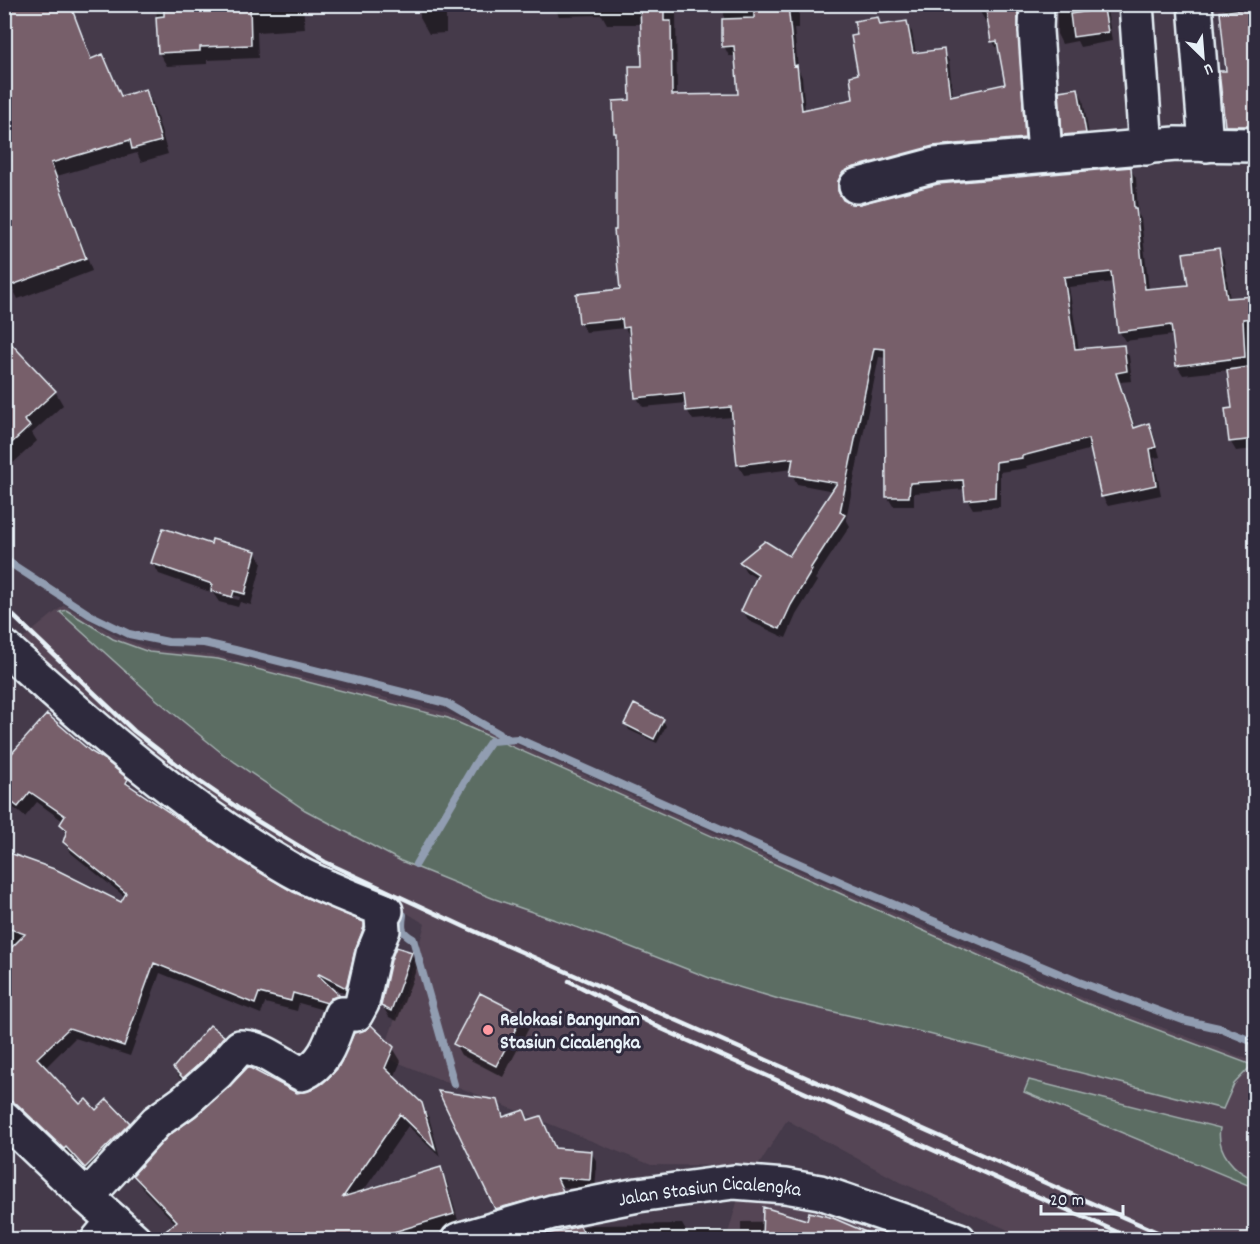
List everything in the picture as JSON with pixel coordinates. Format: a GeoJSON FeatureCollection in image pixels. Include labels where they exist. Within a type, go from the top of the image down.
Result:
{"type":"FeatureCollection","features":[{"type":"Feature","properties":{"kind":"street"},"geometry":{"type":"LineString","coordinates":[[1036,4],[1045,155]]}},
{"type":"Feature","properties":{"kind":"street"},"geometry":{"type":"LineString","coordinates":[[1136,4],[1146,148]]}},
{"type":"Feature","properties":{"kind":"street"},"geometry":{"type":"LineString","coordinates":[[1195,4],[1206,145]]}},
{"type":"Feature","properties":{"kind":"street"},"geometry":{"type":"LineString","coordinates":[[856,186],[935,165],[1176,144],[1256,145]]}},
{"type":"Feature","properties":{"kind":"street"},"geometry":{"type":"LineString","coordinates":[[4,647],[92,726],[164,785],[291,869],[334,890],[386,911],[382,918],[382,930],[373,954],[362,1004],[356,1014],[341,1014],[328,1051],[313,1069],[302,1074],[264,1051],[251,1047],[240,1047],[218,1073],[156,1122],[87,1197]]}},
{"type":"Feature","properties":{"kind":"street"},"geometry":{"type":"LineString","coordinates":[[4,1118],[87,1197],[115,1233]]}},
{"type":"Feature","properties":{"kind":"street","name":"Jalan Stasiun Cicalengka"},"geometry":{"type":"LineString","coordinates":[[458,1239],[508,1223],[562,1210],[638,1195],[734,1182],[784,1186],[820,1192],[958,1239]]}},
{"type":"Feature","properties":{"kind":"shaded area"},"geometry":{"type":"Polygon","coordinates":[[[64,605],[117,636],[151,649],[219,656],[447,713],[1083,998],[1256,1063],[1255,1239],[1012,1239],[1006,1229],[900,1182],[787,1120],[758,1166],[651,1165],[382,1056],[411,973],[425,924],[394,905],[352,889],[149,763],[19,642],[64,605]]]}},
{"type":"Feature","properties":{"kind":"shaded area"},"geometry":{"type":"Polygon","coordinates":[[[740,1192],[786,1195],[912,1240],[726,1240],[740,1192]]]}},
{"type":"Feature","properties":{"kind":"green space"},"geometry":{"type":"Polygon","coordinates":[[[66,610],[113,639],[149,652],[218,659],[448,718],[1083,1002],[1252,1065],[1234,1084],[1223,1109],[917,1031],[782,1000],[712,979],[613,940],[492,898],[401,861],[305,810],[223,754],[157,700],[60,612],[66,610]]]}},
{"type":"Feature","properties":{"kind":"green space"},"geometry":{"type":"Polygon","coordinates":[[[1029,1080],[1220,1128],[1221,1145],[1228,1160],[1247,1176],[1255,1179],[1255,1188],[1024,1092],[1029,1080]]]}},
{"type":"Feature","properties":{"kind":"building"},"geometry":{"type":"Polygon","coordinates":[[[4,4],[70,4],[91,59],[103,54],[121,96],[146,89],[161,141],[132,149],[130,140],[51,163],[86,258],[4,288],[4,164],[11,161],[4,139],[4,4]]]}},
{"type":"Feature","properties":{"kind":"building"},"geometry":{"type":"Polygon","coordinates":[[[250,4],[251,45],[200,47],[200,51],[158,53],[156,17],[164,16],[164,6],[250,4]]]}},
{"type":"Feature","properties":{"kind":"building"},"geometry":{"type":"Polygon","coordinates":[[[640,4],[664,4],[664,21],[671,21],[672,95],[738,94],[734,46],[722,47],[722,19],[754,18],[754,4],[788,4],[794,66],[797,65],[802,110],[853,99],[850,76],[858,74],[851,36],[857,35],[854,21],[878,17],[880,25],[907,21],[913,53],[944,49],[950,96],[1005,84],[997,41],[991,42],[985,4],[1017,4],[1025,138],[933,146],[851,168],[843,172],[838,181],[838,191],[843,200],[851,204],[860,204],[938,184],[1131,167],[1145,289],[1188,285],[1183,253],[1219,248],[1227,298],[1256,296],[1256,318],[1243,319],[1245,357],[1176,366],[1171,325],[1118,332],[1111,272],[1064,277],[1075,349],[1124,345],[1127,371],[1116,373],[1134,428],[1149,423],[1156,447],[1150,449],[1156,485],[1101,497],[1088,439],[1022,456],[1022,458],[996,462],[995,497],[965,500],[963,480],[910,483],[909,497],[886,497],[885,349],[874,348],[840,512],[845,515],[810,569],[812,570],[780,629],[741,611],[758,574],[739,562],[765,541],[789,556],[837,483],[790,475],[793,458],[737,465],[731,407],[686,411],[684,393],[635,398],[629,327],[623,328],[622,319],[579,323],[576,294],[620,289],[614,230],[616,230],[616,133],[614,133],[613,101],[630,100],[629,66],[642,66],[640,4]]]}},
{"type":"Feature","properties":{"kind":"building"},"geometry":{"type":"Polygon","coordinates":[[[1256,8],[1256,126],[1225,126],[1219,71],[1226,71],[1220,12],[1256,8]]]}},
{"type":"Feature","properties":{"kind":"building"},"geometry":{"type":"Polygon","coordinates":[[[1104,9],[1108,32],[1073,37],[1070,14],[1104,9]]]}},
{"type":"Feature","properties":{"kind":"building"},"geometry":{"type":"Polygon","coordinates":[[[1078,88],[1086,133],[1062,135],[1059,91],[1078,88]]]}},
{"type":"Feature","properties":{"kind":"building"},"geometry":{"type":"Polygon","coordinates":[[[4,336],[56,391],[24,420],[30,426],[4,450],[4,336]]]}},
{"type":"Feature","properties":{"kind":"building"},"geometry":{"type":"Polygon","coordinates":[[[1256,366],[1256,439],[1229,442],[1225,409],[1232,408],[1227,370],[1256,366]]]}},
{"type":"Feature","properties":{"kind":"building"},"geometry":{"type":"Polygon","coordinates":[[[163,528],[211,544],[212,539],[256,551],[245,594],[234,591],[232,597],[211,591],[212,584],[151,563],[163,528]]]}},
{"type":"Feature","properties":{"kind":"building"},"geometry":{"type":"Polygon","coordinates":[[[634,704],[664,719],[654,739],[624,724],[634,704]]]}},
{"type":"Feature","properties":{"kind":"building"},"geometry":{"type":"Polygon","coordinates":[[[47,714],[90,751],[128,779],[126,783],[241,861],[293,892],[364,922],[346,988],[318,975],[340,996],[331,998],[327,1003],[293,993],[291,1001],[259,993],[255,1004],[154,963],[124,1046],[69,1028],[37,1058],[80,1104],[86,1099],[96,1110],[107,1099],[130,1123],[85,1168],[66,1147],[64,1149],[17,1104],[4,1100],[4,955],[25,934],[4,927],[4,851],[57,870],[121,902],[126,893],[63,842],[67,830],[60,824],[65,816],[30,792],[18,807],[4,796],[4,762],[47,714]]]}},
{"type":"Feature","properties":{"kind":"building"},"geometry":{"type":"Polygon","coordinates":[[[396,947],[412,952],[391,1011],[381,1006],[396,947]]]}},
{"type":"Feature","properties":{"kind":"building","name":"Relokasi Bangunan Stasiun Cicalengka"},"geometry":{"type":"Polygon","coordinates":[[[480,993],[523,1015],[496,1066],[453,1044],[480,993]]]}},
{"type":"Feature","properties":{"kind":"building"},"geometry":{"type":"Polygon","coordinates":[[[210,1025],[224,1036],[204,1060],[183,1078],[173,1068],[210,1025]]]}},
{"type":"Feature","properties":{"kind":"building"},"geometry":{"type":"Polygon","coordinates":[[[371,1025],[394,1047],[385,1068],[422,1103],[435,1148],[400,1114],[343,1197],[441,1167],[454,1214],[370,1239],[157,1239],[177,1221],[133,1175],[168,1136],[196,1116],[248,1067],[297,1093],[311,1090],[323,1083],[338,1068],[354,1033],[365,1030],[371,1025]]]}},
{"type":"Feature","properties":{"kind":"building"},"geometry":{"type":"Polygon","coordinates":[[[438,1091],[498,1100],[503,1117],[524,1110],[528,1120],[541,1116],[555,1148],[592,1151],[590,1180],[557,1178],[563,1191],[495,1209],[438,1091]]]}},
{"type":"Feature","properties":{"kind":"building"},"geometry":{"type":"Polygon","coordinates":[[[763,1207],[807,1220],[809,1212],[833,1218],[882,1239],[762,1239],[763,1207]]]}},
{"type":"Feature","properties":{"kind":"building"},"geometry":{"type":"Polygon","coordinates":[[[580,1226],[587,1239],[531,1238],[580,1226]]]}},
{"type":"Feature","properties":{"kind":"waterway"},"geometry":{"type":"LineString","coordinates":[[4,559],[90,615],[129,634],[168,642],[204,643],[446,703],[508,739]]}},
{"type":"Feature","properties":{"kind":"waterway"},"geometry":{"type":"LineString","coordinates":[[416,864],[491,741],[518,739],[852,887],[1079,982],[1183,1020],[1219,1028],[1256,1043]]}},
{"type":"Feature","properties":{"kind":"waterway"},"geometry":{"type":"LineString","coordinates":[[403,915],[403,930],[413,939],[454,1084]]}},
{"type":"Feature","properties":{"kind":"railway"},"geometry":{"type":"LineString","coordinates":[[4,607],[134,731],[196,779],[254,819],[325,862],[465,927],[1175,1240]]}},
{"type":"Feature","properties":{"kind":"railway"},"geometry":{"type":"LineString","coordinates":[[569,981],[662,1029],[1135,1240]]}},
{"type":"Feature","properties":{"kind":"place","name":"Relokasi Bangunan Stasiun Cicalengka"},"geometry":{"type":"Point","coordinates":[488,1030]}}]}
